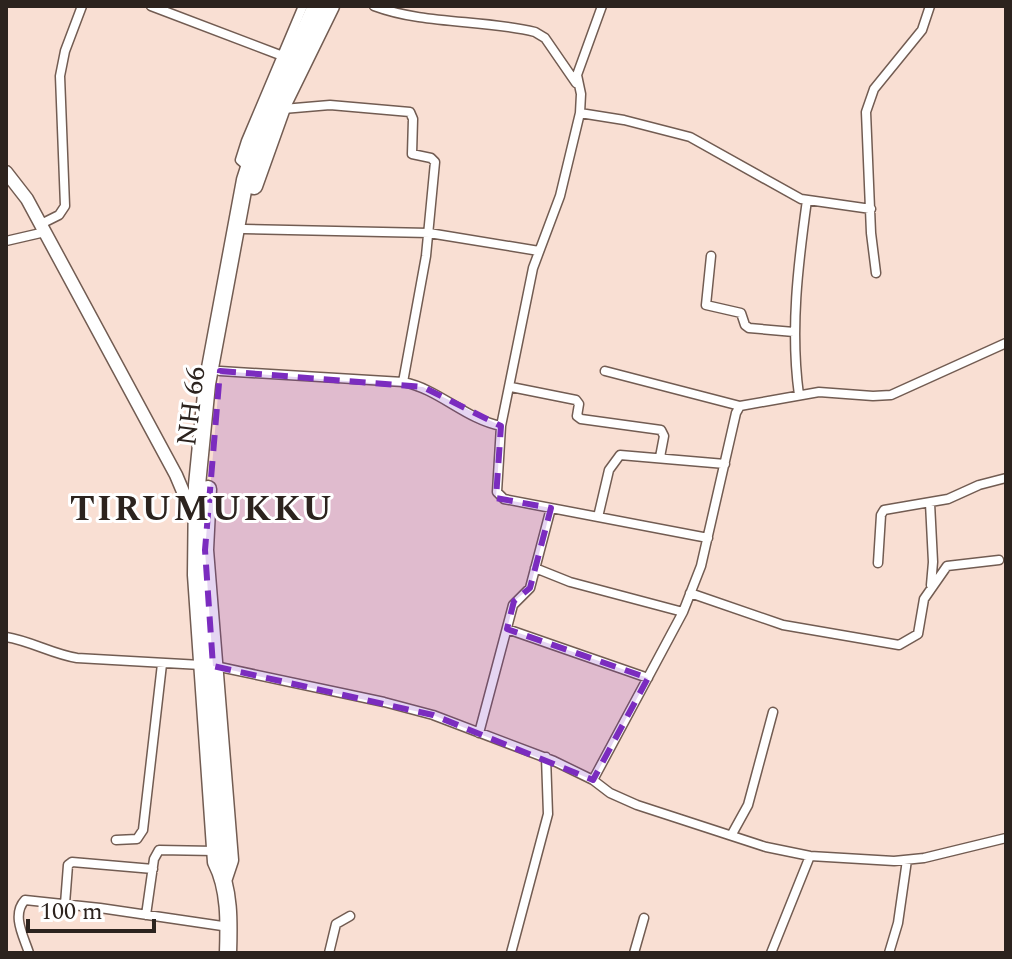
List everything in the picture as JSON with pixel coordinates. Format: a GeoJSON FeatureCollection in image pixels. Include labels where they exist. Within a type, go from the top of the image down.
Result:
{"type":"FeatureCollection","features":[{"type":"Feature","properties":{"kind":"highway","name":"NH 66"},"geometry":{"type":"LineString","coordinates":[[224,878],[230,860],[207,665],[195,520],[207,384],[235,220],[248,167],[263,124],[316,6]]}},
{"type":"Feature","properties":{"kind":"highway","name":"NH 66"},"geometry":{"type":"LineString","coordinates":[[228,953],[224,878],[216,862],[207,665],[205,550],[210,447],[244,229],[258,172],[282,110],[331,6]]}},
{"type":"Feature","properties":{"kind":"main road"},"geometry":{"type":"LineString","coordinates":[[6,172],[20,187],[43,228],[176,475],[195,520]]}},
{"type":"Feature","properties":{"kind":"main road"},"geometry":{"type":"LineString","coordinates":[[176,475],[197,485]]}},
{"type":"Feature","properties":{"kind":"street"},"geometry":{"type":"LineString","coordinates":[[6,241],[43,228],[65,206],[60,76],[65,51],[82,6]]}},
{"type":"Feature","properties":{"kind":"street"},"geometry":{"type":"LineString","coordinates":[[151,6],[280,55]]}},
{"type":"Feature","properties":{"kind":"street"},"geometry":{"type":"LineString","coordinates":[[248,167],[240,158],[280,55],[303,6]]}},
{"type":"Feature","properties":{"kind":"street"},"geometry":{"type":"LineString","coordinates":[[319,28],[329,23],[338,6]]}},
{"type":"Feature","properties":{"kind":"street"},"geometry":{"type":"LineString","coordinates":[[374,6],[399,13],[535,32],[545,38],[564,69],[580,87]]}},
{"type":"Feature","properties":{"kind":"street"},"geometry":{"type":"LineString","coordinates":[[602,6],[577,76],[580,113],[560,196],[533,268],[501,426],[496,485],[499,497],[708,538]]}},
{"type":"Feature","properties":{"kind":"street"},"geometry":{"type":"LineString","coordinates":[[876,273],[865,120],[867,108],[874,89],[922,30],[930,6]]}},
{"type":"Feature","properties":{"kind":"street"},"geometry":{"type":"LineString","coordinates":[[282,110],[330,105],[403,110],[412,114],[412,154],[431,158],[435,162],[429,233],[403,382]]}},
{"type":"Feature","properties":{"kind":"street"},"geometry":{"type":"LineString","coordinates":[[580,113],[624,120],[690,137],[807,200],[871,209]]}},
{"type":"Feature","properties":{"kind":"street"},"geometry":{"type":"LineString","coordinates":[[799,395],[793,355],[800,246],[807,200]]}},
{"type":"Feature","properties":{"kind":"street"},"geometry":{"type":"LineString","coordinates":[[244,229],[429,233],[539,251]]}},
{"type":"Feature","properties":{"kind":"street"},"geometry":{"type":"LineString","coordinates":[[711,256],[706,305],[741,313],[749,328],[794,332]]}},
{"type":"Feature","properties":{"kind":"street"},"geometry":{"type":"LineString","coordinates":[[605,371],[740,406],[819,392],[891,395],[1006,343]]}},
{"type":"Feature","properties":{"kind":"street"},"geometry":{"type":"LineString","coordinates":[[220,371],[403,382],[423,387],[483,422],[501,426]]}},
{"type":"Feature","properties":{"kind":"street"},"geometry":{"type":"LineString","coordinates":[[511,387],[576,400],[579,404],[577,416],[581,419],[661,430],[664,436],[660,457]]}},
{"type":"Feature","properties":{"kind":"street"},"geometry":{"type":"LineString","coordinates":[[593,780],[683,612],[708,538],[740,406]]}},
{"type":"Feature","properties":{"kind":"street"},"geometry":{"type":"LineString","coordinates":[[598,517],[609,470],[615,458],[626,454],[725,464]]}},
{"type":"Feature","properties":{"kind":"street"},"geometry":{"type":"LineString","coordinates":[[878,563],[882,512],[930,503],[1006,478]]}},
{"type":"Feature","properties":{"kind":"street"},"geometry":{"type":"LineString","coordinates":[[930,503],[933,562],[930,586]]}},
{"type":"Feature","properties":{"kind":"street"},"geometry":{"type":"LineString","coordinates":[[479,733],[513,605],[528,592],[551,508]]}},
{"type":"Feature","properties":{"kind":"street"},"geometry":{"type":"LineString","coordinates":[[690,593],[783,625],[899,645],[918,634],[924,599],[930,586],[947,566],[999,560]]}},
{"type":"Feature","properties":{"kind":"street"},"geometry":{"type":"LineString","coordinates":[[535,568],[570,582],[683,612]]}},
{"type":"Feature","properties":{"kind":"street"},"geometry":{"type":"LineString","coordinates":[[507,629],[648,678]]}},
{"type":"Feature","properties":{"kind":"street"},"geometry":{"type":"LineString","coordinates":[[6,637],[57,655],[207,665],[433,715],[546,757],[637,805],[766,847],[810,856],[907,860],[1006,838]]}},
{"type":"Feature","properties":{"kind":"street"},"geometry":{"type":"LineString","coordinates":[[116,840],[137,839],[143,830],[162,664]]}},
{"type":"Feature","properties":{"kind":"street"},"geometry":{"type":"LineString","coordinates":[[732,834],[748,805],[773,712]]}},
{"type":"Feature","properties":{"kind":"street"},"geometry":{"type":"LineString","coordinates":[[511,953],[548,814],[546,757]]}},
{"type":"Feature","properties":{"kind":"street"},"geometry":{"type":"LineString","coordinates":[[146,915],[156,853],[161,849],[216,851]]}},
{"type":"Feature","properties":{"kind":"street"},"geometry":{"type":"LineString","coordinates":[[771,953],[810,856]]}},
{"type":"Feature","properties":{"kind":"street"},"geometry":{"type":"LineString","coordinates":[[889,953],[898,923],[907,860]]}},
{"type":"Feature","properties":{"kind":"street"},"geometry":{"type":"LineString","coordinates":[[65,904],[68,865],[72,862],[153,869]]}},
{"type":"Feature","properties":{"kind":"street"},"geometry":{"type":"LineString","coordinates":[[29,953],[18,919],[22,902],[29,900],[229,927]]}},
{"type":"Feature","properties":{"kind":"street"},"geometry":{"type":"LineString","coordinates":[[329,953],[336,924],[350,916]]}},
{"type":"Feature","properties":{"kind":"street"},"geometry":{"type":"LineString","coordinates":[[634,953],[644,918]]}},
{"type":"Feature","properties":{"kind":"highlighted area"},"geometry":{"type":"Polygon","coordinates":[[[220,371],[423,387],[501,426],[496,498],[551,508],[530,588],[514,601],[507,629],[648,678],[593,780],[433,715],[213,666],[205,550],[220,371]]]}},
{"type":"Feature","properties":{"kind":"district","name":"TIRUMUKKU"},"geometry":{"type":"Point","coordinates":[202,507]}}]}
